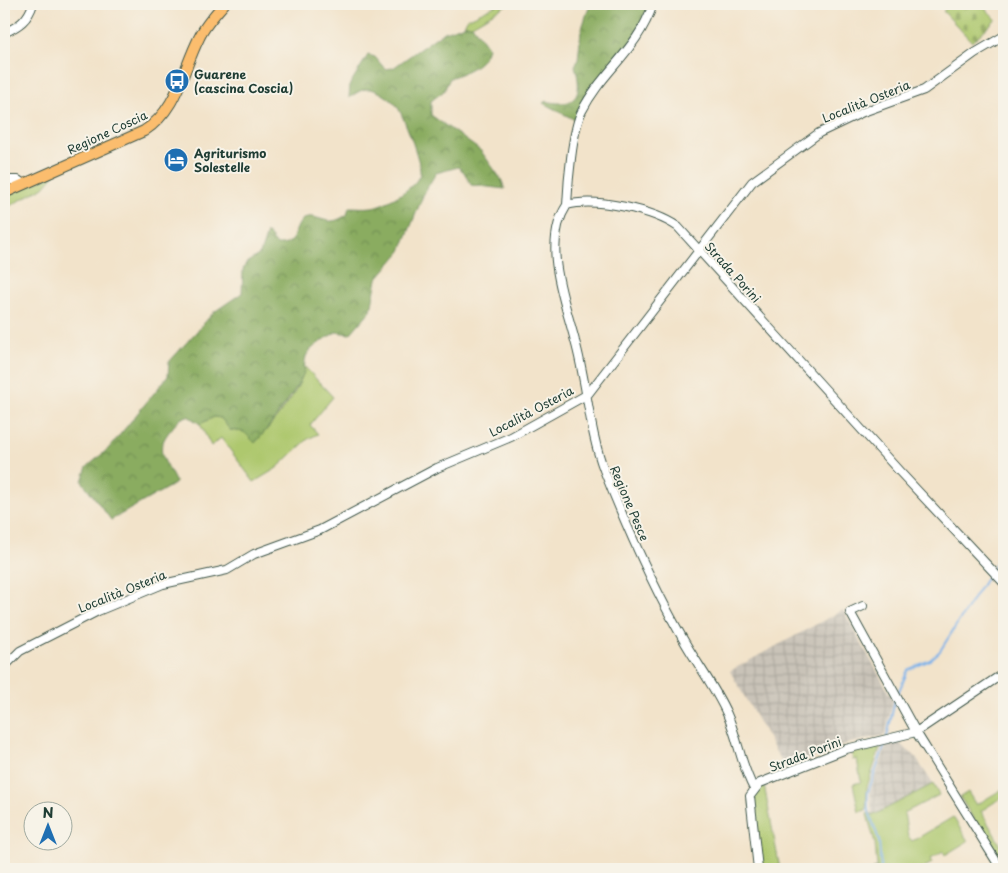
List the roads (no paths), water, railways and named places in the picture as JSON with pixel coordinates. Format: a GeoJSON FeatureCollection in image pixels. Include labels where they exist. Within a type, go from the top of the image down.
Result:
{"type":"FeatureCollection","features":[{"type":"Feature","properties":{"kind":"main road","name":"Regione Coscia"},"geometry":{"type":"LineString","coordinates":[[4,193],[156,124],[171,105],[199,37],[224,4]]}},
{"type":"Feature","properties":{"kind":"street"},"geometry":{"type":"LineString","coordinates":[[4,32],[19,26],[29,15],[33,4]]}},
{"type":"Feature","properties":{"kind":"street"},"geometry":{"type":"LineString","coordinates":[[567,205],[580,113],[589,98],[631,48],[641,33],[653,4]]}},
{"type":"Feature","properties":{"kind":"street","name":"Località Osteria"},"geometry":{"type":"LineString","coordinates":[[4,667],[20,651],[98,611],[162,584],[227,570],[254,554],[320,530],[437,468],[511,437],[588,394],[752,182],[819,133],[863,112],[924,90],[975,53],[1004,36]]}},
{"type":"Feature","properties":{"kind":"street"},"geometry":{"type":"LineString","coordinates":[[4,180],[18,180],[24,184]]}},
{"type":"Feature","properties":{"kind":"street","name":"Strada Porini"},"geometry":{"type":"LineString","coordinates":[[567,205],[589,201],[598,202],[666,218],[678,227],[1004,583]]}},
{"type":"Feature","properties":{"kind":"street","name":"Regione Pesce"},"geometry":{"type":"LineString","coordinates":[[567,205],[560,215],[556,258],[560,283],[588,394],[595,445],[634,542],[678,631],[728,715],[754,789]]}},
{"type":"Feature","properties":{"kind":"street"},"geometry":{"type":"LineString","coordinates":[[863,606],[850,612],[916,732],[1001,869]]}},
{"type":"Feature","properties":{"kind":"street","name":"Strada Porini"},"geometry":{"type":"LineString","coordinates":[[754,789],[760,783],[846,749],[916,732],[1004,673]]}},
{"type":"Feature","properties":{"kind":"street"},"geometry":{"type":"LineString","coordinates":[[754,789],[750,796],[758,869]]}},
{"type":"Feature","properties":{"kind":"waterway"},"geometry":{"type":"LineString","coordinates":[[993,568],[998,556],[1004,515]]}},
{"type":"Feature","properties":{"kind":"waterway"},"geometry":{"type":"LineString","coordinates":[[898,693],[908,670],[930,660],[940,651],[990,572]]}},
{"type":"Feature","properties":{"kind":"waterway"},"geometry":{"type":"LineString","coordinates":[[887,737],[895,700]]}},
{"type":"Feature","properties":{"kind":"waterway"},"geometry":{"type":"LineString","coordinates":[[881,869],[879,840],[868,809],[868,792],[886,741]]}},
{"type":"Feature","properties":{"kind":"place","name":"Guarene (cascina Coscia)"},"geometry":{"type":"Point","coordinates":[177,81]}},
{"type":"Feature","properties":{"kind":"place","name":"Agriturismo Solestelle"},"geometry":{"type":"Point","coordinates":[176,160]}}]}
